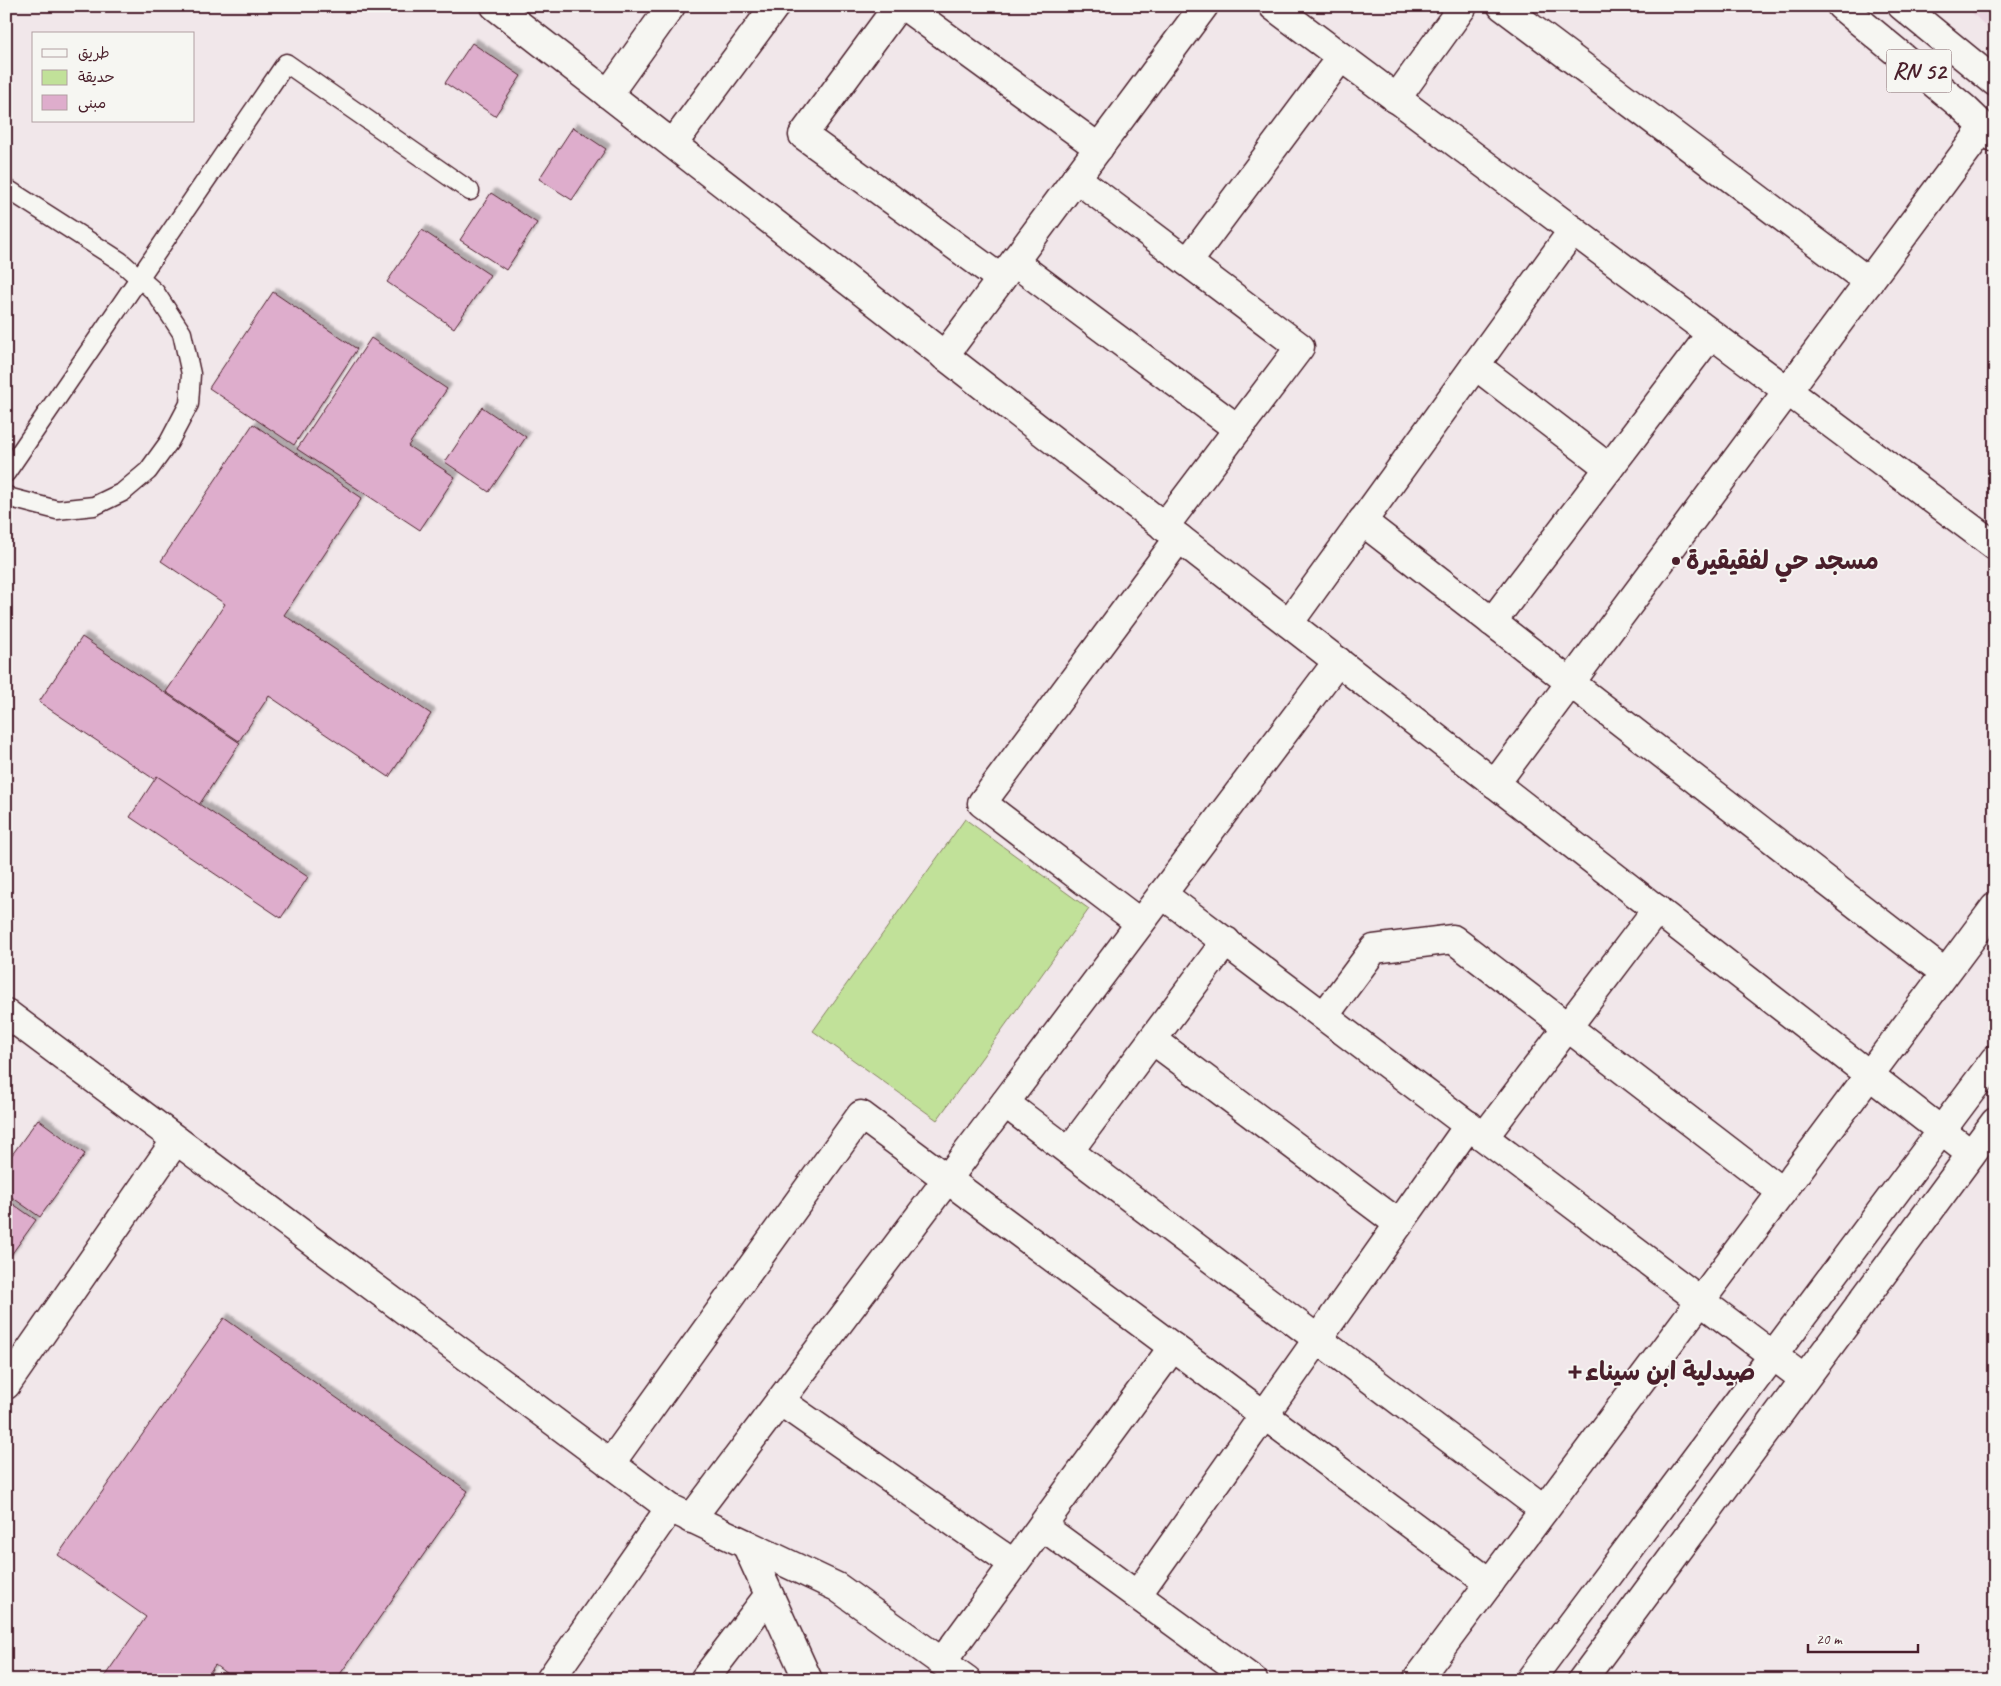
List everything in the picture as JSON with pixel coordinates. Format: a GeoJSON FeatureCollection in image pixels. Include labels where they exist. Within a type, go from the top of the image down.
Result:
{"type":"FeatureCollection","features":[{"type":"Feature","properties":{"kind":"street"},"geometry":{"type":"LineString","coordinates":[[496,6],[1971,1154]]}},
{"type":"Feature","properties":{"kind":"street"},"geometry":{"type":"LineString","coordinates":[[608,94],[671,6]]}},
{"type":"Feature","properties":{"kind":"street"},"geometry":{"type":"LineString","coordinates":[[673,144],[775,6]]}},
{"type":"Feature","properties":{"kind":"street"},"geometry":{"type":"LineString","coordinates":[[898,6],[803,135],[1008,271],[1238,429]]}},
{"type":"Feature","properties":{"kind":"street"},"geometry":{"type":"LineString","coordinates":[[904,6],[1099,148]]}},
{"type":"Feature","properties":{"kind":"street"},"geometry":{"type":"LineString","coordinates":[[944,356],[1204,6]]}},
{"type":"Feature","properties":{"kind":"street"},"geometry":{"type":"LineString","coordinates":[[1273,6],[1995,546]]}},
{"type":"Feature","properties":{"kind":"street"},"geometry":{"type":"LineString","coordinates":[[1396,99],[1463,6]]}},
{"type":"Feature","properties":{"kind":"street"},"geometry":{"type":"LineString","coordinates":[[1502,6],[1869,282]]}},
{"type":"Feature","properties":{"kind":"street","name":"RN 52"},"geometry":{"type":"LineString","coordinates":[[1841,6],[1964,108],[1989,132]]}},
{"type":"Feature","properties":{"kind":"street","name":"RN 52"},"geometry":{"type":"LineString","coordinates":[[1902,6],[1995,82]]}},
{"type":"Feature","properties":{"kind":"street"},"geometry":{"type":"LineString","coordinates":[[1188,262],[1341,57]]}},
{"type":"Feature","properties":{"kind":"street"},"geometry":{"type":"LineString","coordinates":[[1495,784],[1869,282],[1989,132]]}},
{"type":"Feature","properties":{"kind":"street"},"geometry":{"type":"LineString","coordinates":[[1076,178],[1300,347],[1238,429],[1172,532],[982,803],[1140,923]]}},
{"type":"Feature","properties":{"kind":"street"},"geometry":{"type":"LineString","coordinates":[[1289,623],[1573,230]]}},
{"type":"Feature","properties":{"kind":"street"},"geometry":{"type":"LineString","coordinates":[[1492,622],[1711,334]]}},
{"type":"Feature","properties":{"kind":"street"},"geometry":{"type":"LineString","coordinates":[[1475,365],[1609,468]]}},
{"type":"Feature","properties":{"kind":"street"},"geometry":{"type":"LineString","coordinates":[[1362,521],[1945,973]]}},
{"type":"Feature","properties":{"kind":"street"},"geometry":{"type":"LineString","coordinates":[[550,1680],[681,1514],[780,1401],[1338,661]]}},
{"type":"Feature","properties":{"kind":"street"},"geometry":{"type":"LineString","coordinates":[[1162,894],[1804,1379]]}},
{"type":"Feature","properties":{"kind":"street"},"geometry":{"type":"LineString","coordinates":[[1417,1680],[1995,907]]}},
{"type":"Feature","properties":{"kind":"street"},"geometry":{"type":"LineString","coordinates":[[1137,1595],[1399,1224],[1476,1131],[1567,1027],[1657,910]]}},
{"type":"Feature","properties":{"kind":"street"},"geometry":{"type":"LineString","coordinates":[[1324,1016],[1374,949],[1453,939],[1782,1192]]}},
{"type":"Feature","properties":{"kind":"street"},"geometry":{"type":"LineString","coordinates":[[1069,1151],[1226,941]]}},
{"type":"Feature","properties":{"kind":"street"},"geometry":{"type":"LineString","coordinates":[[6,1012],[610,1464],[681,1514],[838,1587],[967,1680]]}},
{"type":"Feature","properties":{"kind":"street"},"geometry":{"type":"LineString","coordinates":[[1153,1040],[1399,1224]]}},
{"type":"Feature","properties":{"kind":"street"},"geometry":{"type":"LineString","coordinates":[[1530,1680],[1995,1059]]}},
{"type":"Feature","properties":{"kind":"street"},"geometry":{"type":"LineString","coordinates":[[1005,1103],[1544,1510]]}},
{"type":"Feature","properties":{"kind":"street"},"geometry":{"type":"LineString","coordinates":[[610,1464],[861,1116],[948,1178],[1490,1583]]}},
{"type":"Feature","properties":{"kind":"street"},"geometry":{"type":"LineString","coordinates":[[1582,1680],[1995,1122]]}},
{"type":"Feature","properties":{"kind":"street"},"geometry":{"type":"LineString","coordinates":[[6,1385],[176,1140]]}},
{"type":"Feature","properties":{"kind":"street"},"geometry":{"type":"LineString","coordinates":[[942,1662],[1173,1347]]}},
{"type":"Feature","properties":{"kind":"street"},"geometry":{"type":"LineString","coordinates":[[780,1401],[1014,1564]]}},
{"type":"Feature","properties":{"kind":"street"},"geometry":{"type":"LineString","coordinates":[[1042,1526],[1253,1680]]}},
{"type":"Feature","properties":{"kind":"street"},"geometry":{"type":"LineString","coordinates":[[746,1544],[808,1680]]}},
{"type":"Feature","properties":{"kind":"street"},"geometry":{"type":"LineString","coordinates":[[704,1680],[769,1595]]}},
{"type":"Feature","properties":{"kind":"lane"},"geometry":{"type":"LineString","coordinates":[[6,473],[286,62],[470,191]]}},
{"type":"Feature","properties":{"kind":"lane"},"geometry":{"type":"LineString","coordinates":[[6,188],[120,262],[156,292],[182,333],[191,374],[189,404],[169,442],[148,471],[123,492],[94,506],[57,510],[6,495]]}},
{"type":"Feature","properties":{"kind":"shaded area"},"geometry":{"type":"Polygon","coordinates":[[[1965,6],[1995,6],[1995,35],[1965,6]]]}},
{"type":"Feature","properties":{"kind":"green space"},"geometry":{"type":"Polygon","coordinates":[[[965,819],[1089,909],[937,1120],[813,1031],[965,819]]]}},
{"type":"Feature","properties":{"kind":"building"},"geometry":{"type":"Polygon","coordinates":[[[472,43],[521,76],[495,116],[445,83],[472,43]]]}},
{"type":"Feature","properties":{"kind":"building"},"geometry":{"type":"Polygon","coordinates":[[[573,127],[606,149],[572,200],[539,179],[573,127]]]}},
{"type":"Feature","properties":{"kind":"building"},"geometry":{"type":"Polygon","coordinates":[[[491,193],[537,223],[506,270],[460,240],[491,193]]]}},
{"type":"Feature","properties":{"kind":"building"},"geometry":{"type":"Polygon","coordinates":[[[422,230],[490,275],[454,328],[387,282],[422,230]]]}},
{"type":"Feature","properties":{"kind":"building"},"geometry":{"type":"Polygon","coordinates":[[[273,292],[357,349],[294,445],[209,388],[273,292]]]}},
{"type":"Feature","properties":{"kind":"building"},"geometry":{"type":"Polygon","coordinates":[[[371,338],[447,389],[408,446],[455,477],[420,530],[297,449],[371,338]]]}},
{"type":"Feature","properties":{"kind":"building"},"geometry":{"type":"Polygon","coordinates":[[[482,407],[526,437],[489,492],[445,462],[482,407]]]}},
{"type":"Feature","properties":{"kind":"building"},"geometry":{"type":"Polygon","coordinates":[[[253,424],[362,498],[284,615],[431,714],[389,777],[269,696],[239,741],[166,692],[225,604],[161,561],[253,424]]]}},
{"type":"Feature","properties":{"kind":"building"},"geometry":{"type":"Polygon","coordinates":[[[82,637],[240,743],[197,808],[39,702],[82,637]]]}},
{"type":"Feature","properties":{"kind":"building"},"geometry":{"type":"Polygon","coordinates":[[[157,776],[308,877],[281,918],[130,817],[157,776]]]}},
{"type":"Feature","properties":{"kind":"building"},"geometry":{"type":"Polygon","coordinates":[[[38,1119],[85,1154],[40,1217],[6,1193],[6,1163],[38,1119]]]}},
{"type":"Feature","properties":{"kind":"building"},"geometry":{"type":"Polygon","coordinates":[[[6,1199],[36,1220],[6,1262],[6,1199]]]}},
{"type":"Feature","properties":{"kind":"building"},"geometry":{"type":"Polygon","coordinates":[[[224,1318],[468,1491],[336,1680],[235,1680],[215,1665],[204,1680],[102,1680],[146,1617],[58,1555],[224,1318]]]}},
{"type":"Feature","properties":{"kind":"place","name":"مسجد حي لفقيقيرة"},"geometry":{"type":"Point","coordinates":[1676,561]}},
{"type":"Feature","properties":{"kind":"place","name":"صيدلية ابن سيناء"},"geometry":{"type":"Point","coordinates":[1575,1372]}}]}
